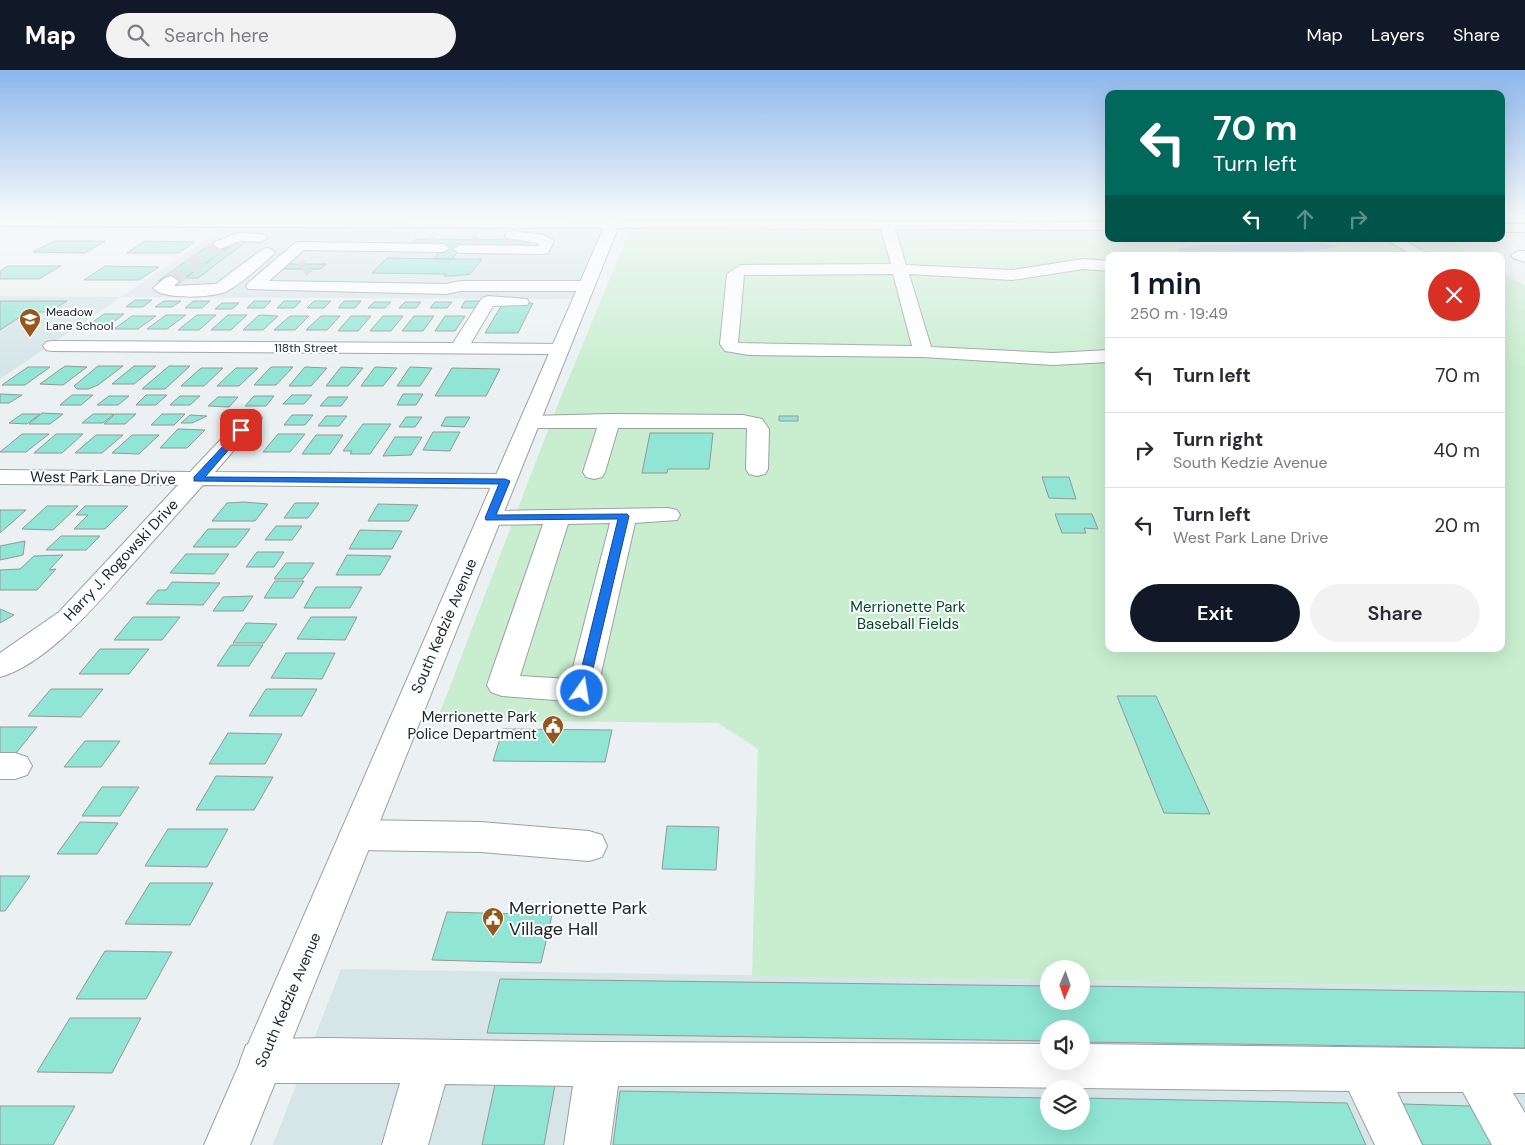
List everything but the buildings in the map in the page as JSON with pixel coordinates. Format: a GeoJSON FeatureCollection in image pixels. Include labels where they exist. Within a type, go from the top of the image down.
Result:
{"type":"FeatureCollection","features":[{"type":"Feature","properties":{"kind":"street"},"geometry":{"type":"LineString","coordinates":[[190,291],[222,268]]}},
{"type":"Feature","properties":{"kind":"street"},"geometry":{"type":"LineString","coordinates":[[170,281],[161,288],[164,290],[212,290],[221,288],[246,268]]}},
{"type":"Feature","properties":{"kind":"street"},"geometry":{"type":"LineString","coordinates":[[275,268],[254,286],[446,289],[528,268]]}},
{"type":"Feature","properties":{"kind":"street"},"geometry":{"type":"LineString","coordinates":[[482,268],[476,277],[481,280],[506,279],[529,268]]}},
{"type":"Feature","properties":{"kind":"street"},"geometry":{"type":"LineString","coordinates":[[529,268],[583,296]]}},
{"type":"Feature","properties":{"kind":"street","name":"South Kedzie Avenue"},"geometry":{"type":"LineString","coordinates":[[227,1145],[595,268]]}},
{"type":"Feature","properties":{"kind":"street"},"geometry":{"type":"LineString","coordinates":[[1058,268],[1012,276],[899,269],[750,269],[737,271],[729,344],[731,347],[749,350],[923,352],[1053,359],[1105,356]]}},
{"type":"Feature","properties":{"kind":"street"},"geometry":{"type":"LineString","coordinates":[[899,269],[923,352]]}},
{"type":"Feature","properties":{"kind":"street"},"geometry":{"type":"LineString","coordinates":[[291,286],[302,270]]}},
{"type":"Feature","properties":{"kind":"street"},"geometry":{"type":"LineString","coordinates":[[291,286],[330,276],[456,279],[461,286]]}},
{"type":"Feature","properties":{"kind":"street"},"geometry":{"type":"LineString","coordinates":[[459,348],[488,301],[583,296]]}},
{"type":"Feature","properties":{"kind":"street","name":"118th Street"},"geometry":{"type":"LineString","coordinates":[[52,346],[560,349]]}},
{"type":"Feature","properties":{"kind":"street","name":"Harry J. Rogowski Drive"},"geometry":{"type":"LineString","coordinates":[[0,667],[27,650],[69,618],[252,418]]}},
{"type":"Feature","properties":{"kind":"street"},"geometry":{"type":"LineString","coordinates":[[594,472],[610,420]]}},
{"type":"Feature","properties":{"kind":"street"},"geometry":{"type":"LineString","coordinates":[[530,422],[743,420],[754,423],[758,429],[757,469]]}},
{"type":"Feature","properties":{"kind":"street","name":"West Park Lane Drive"},"geometry":{"type":"LineString","coordinates":[[0,477],[505,481]]}},
{"type":"Feature","properties":{"kind":"street"},"geometry":{"type":"LineString","coordinates":[[490,518],[668,515]]}},
{"type":"Feature","properties":{"kind":"street"},"geometry":{"type":"LineString","coordinates":[[558,517],[502,685],[582,691],[624,516]]}},
{"type":"Feature","properties":{"kind":"street"},"geometry":{"type":"LineString","coordinates":[[357,834],[481,837],[589,846]]}},
{"type":"Feature","properties":{"kind":"street"},"geometry":{"type":"LineString","coordinates":[[262,1061],[908,1064],[1525,1071]]}},
{"type":"Feature","properties":{"kind":"street"},"geometry":{"type":"LineString","coordinates":[[405,1145],[428,1063]]}},
{"type":"Feature","properties":{"kind":"street"},"geometry":{"type":"LineString","coordinates":[[588,1145],[599,1064]]}},
{"type":"Feature","properties":{"kind":"street"},"geometry":{"type":"LineString","coordinates":[[1362,1069],[1399,1145]]}},
{"type":"Feature","properties":{"kind":"street"},"geometry":{"type":"LineString","coordinates":[[1476,1071],[1517,1145]]}},
{"type":"Feature","properties":{"kind":"shaded area"},"geometry":{"type":"Polygon","coordinates":[[[164,268],[587,268],[573,299],[121,297],[164,268]]]}},
{"type":"Feature","properties":{"kind":"shaded area","name":"Meadow Lane School"},"geometry":{"type":"Polygon","coordinates":[[[0,296],[121,297],[0,379],[0,296]]]}},
{"type":"Feature","properties":{"kind":"shaded area"},"geometry":{"type":"Polygon","coordinates":[[[341,969],[1040,980],[1040,1010],[1090,1010],[1090,981],[1525,987],[1525,1145],[273,1145],[341,969]]]}},
{"type":"Feature","properties":{"kind":"green space","name":"Merrionette Park Baseball Fields"},"geometry":{"type":"Polygon","coordinates":[[[614,268],[1105,268],[1105,652],[1505,652],[1505,274],[1525,286],[1525,987],[1090,981],[1090,960],[1040,960],[1040,980],[752,976],[758,749],[718,723],[437,720],[556,409],[614,268]]]}},
{"type":"Feature","properties":{"kind":"tunnel"},"geometry":{"type":"LineString","coordinates":[[171,281],[188,268]]}},
{"type":"Feature","properties":{"kind":"place","name":"Meadow Lane School"},"geometry":{"type":"Point","coordinates":[30,338]}},
{"type":"Feature","properties":{"kind":"place","name":"Merrionette Park Police Department"},"geometry":{"type":"Point","coordinates":[553,745]}},
{"type":"Feature","properties":{"kind":"place","name":"Merrionette Park Village Hall"},"geometry":{"type":"Point","coordinates":[493,937]}},
{"type":"Feature","properties":{"kind":"route"},"geometry":{"type":"LineString","coordinates":[[241,430],[197,479],[505,481],[490,518],[624,516],[582,691]]}}]}
